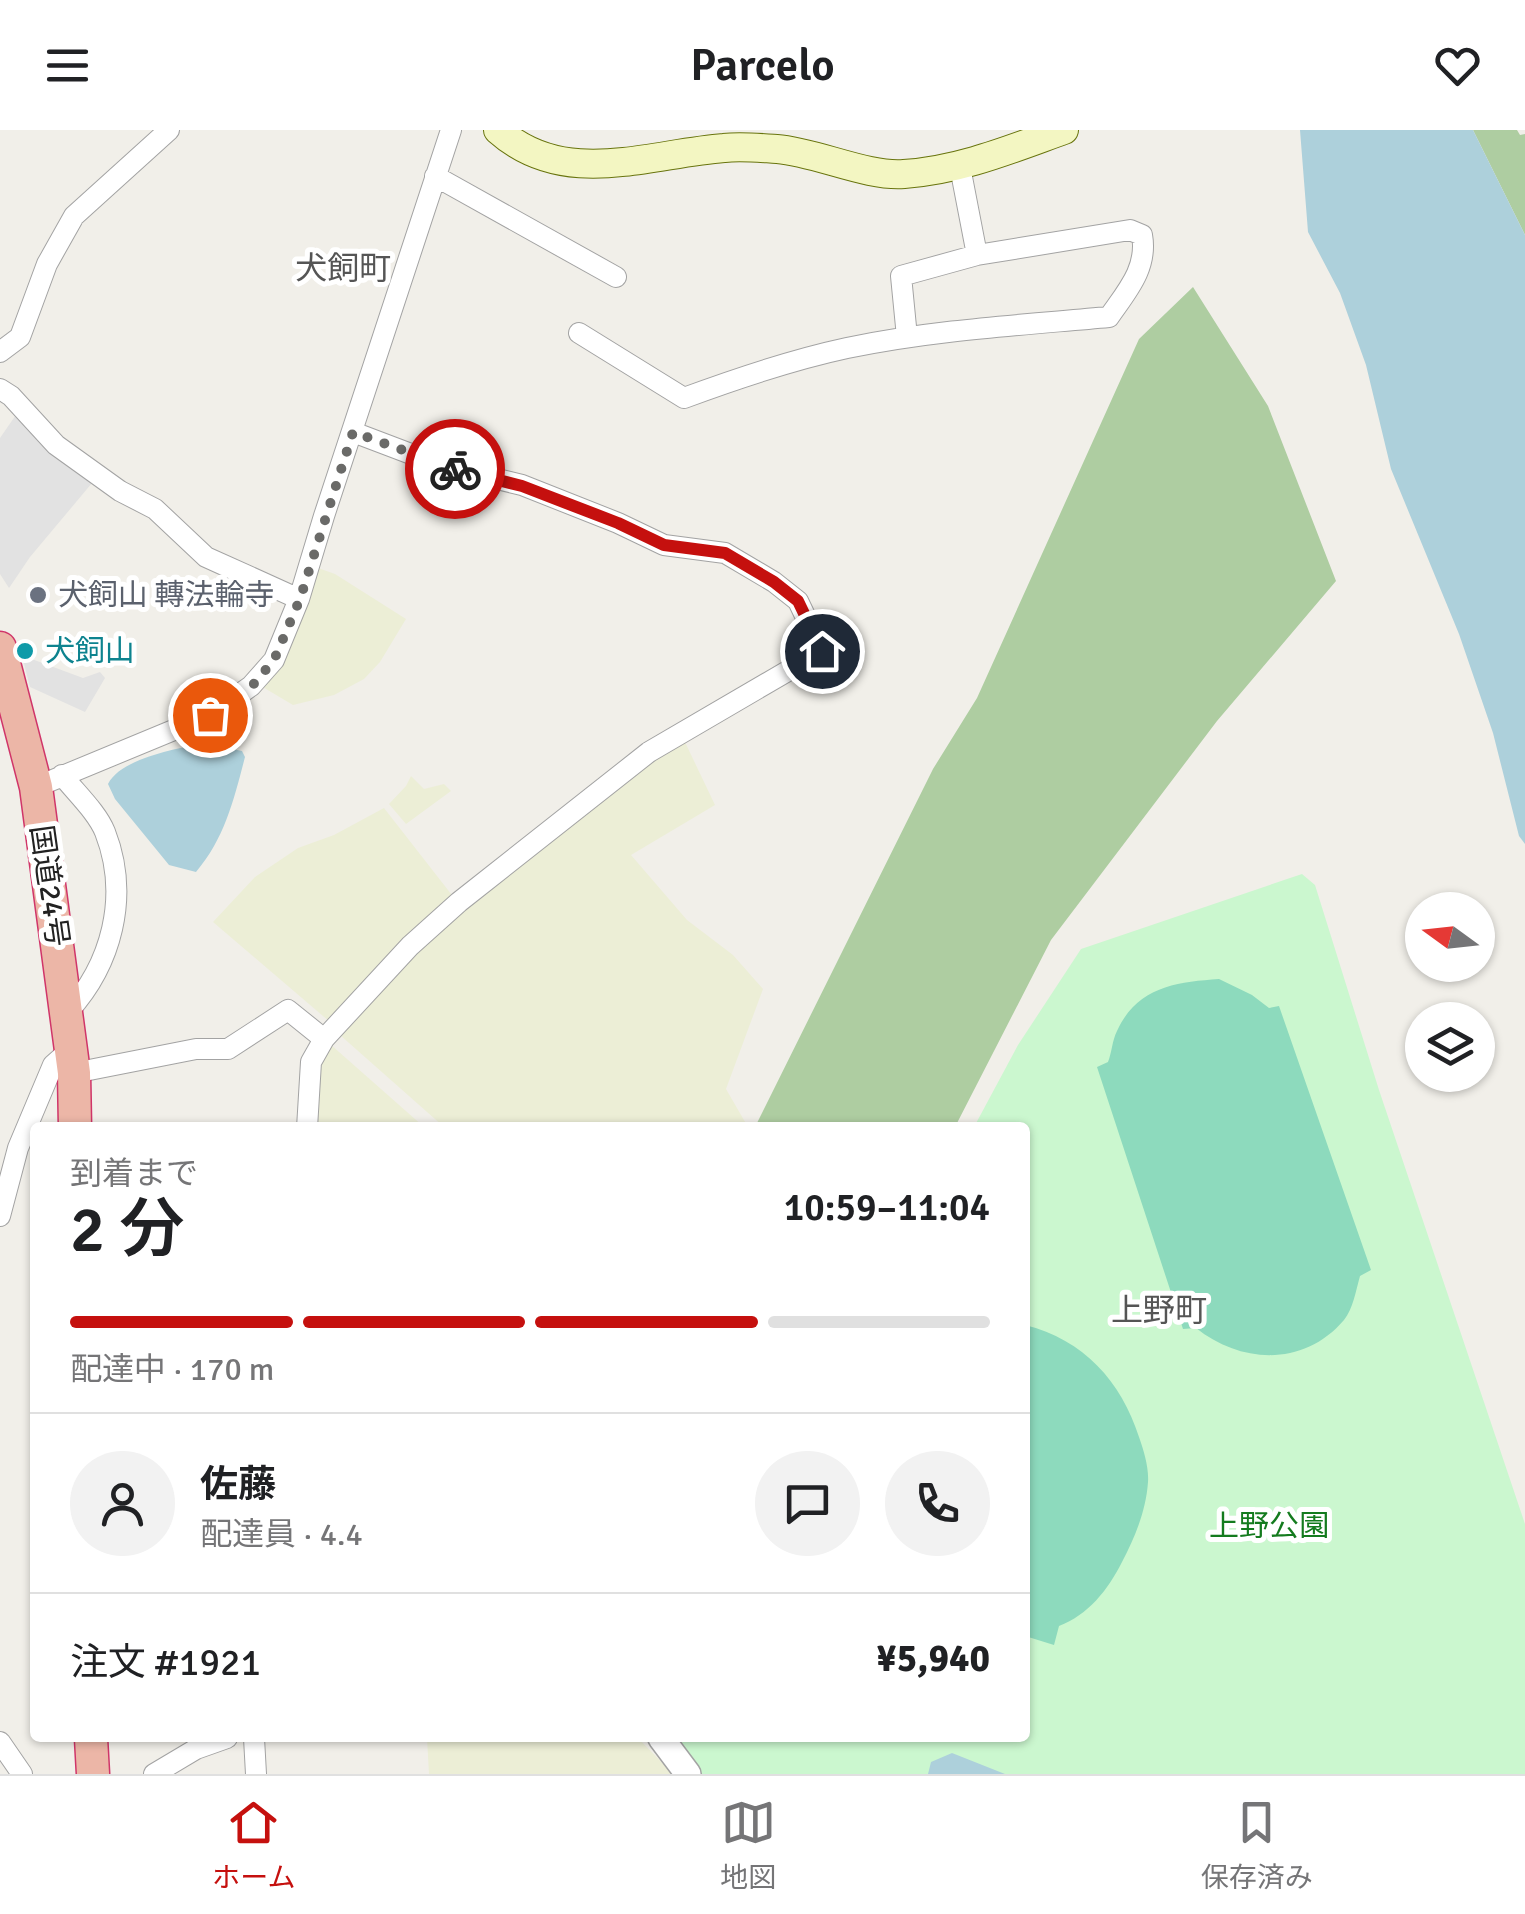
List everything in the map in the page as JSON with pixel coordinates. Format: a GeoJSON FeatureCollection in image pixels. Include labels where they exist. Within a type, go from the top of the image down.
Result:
{"type":"FeatureCollection","features":[{"type":"Feature","properties":{"kind":"highway","name":"国道24号"},"geometry":{"type":"LineString","coordinates":[[0,648],[6,701],[49,781],[75,1122]]}},
{"type":"Feature","properties":{"kind":"highway"},"geometry":{"type":"LineString","coordinates":[[91,1742],[93,1774]]}},
{"type":"Feature","properties":{"kind":"main road"},"geometry":{"type":"LineString","coordinates":[[498,130],[542,157],[610,166],[726,147],[782,150],[898,175],[960,167],[1064,130]]}},
{"type":"Feature","properties":{"kind":"street"},"geometry":{"type":"LineString","coordinates":[[0,352],[20,337],[47,264],[74,216],[169,130]]}},
{"type":"Feature","properties":{"kind":"street"},"geometry":{"type":"LineString","coordinates":[[66,1014],[100,969],[119,906],[105,830],[49,781],[210,715],[252,686],[274,660],[300,599],[452,130]]}},
{"type":"Feature","properties":{"kind":"street"},"geometry":{"type":"LineString","coordinates":[[960,167],[977,255]]}},
{"type":"Feature","properties":{"kind":"street"},"geometry":{"type":"LineString","coordinates":[[435,176],[616,276]]}},
{"type":"Feature","properties":{"kind":"street"},"geometry":{"type":"LineString","coordinates":[[579,333],[684,398],[794,361],[906,337],[1109,316],[1135,279],[1146,253],[1142,235],[1130,230],[977,255],[901,276],[906,337]]}},
{"type":"Feature","properties":{"kind":"street"},"geometry":{"type":"LineString","coordinates":[[0,389],[56,445],[120,491],[155,509],[206,556],[300,599]]}},
{"type":"Feature","properties":{"kind":"street"},"geometry":{"type":"LineString","coordinates":[[307,1122],[311,1062],[324,1039],[410,946],[459,902],[648,752],[822,651],[798,601],[725,553],[664,545],[522,486],[440,465],[353,432]]}},
{"type":"Feature","properties":{"kind":"street"},"geometry":{"type":"LineString","coordinates":[[0,1216],[18,1148],[53,1064],[228,1049],[288,1010],[324,1039]]}},
{"type":"Feature","properties":{"kind":"street"},"geometry":{"type":"LineString","coordinates":[[0,1742],[22,1774]]}},
{"type":"Feature","properties":{"kind":"street"},"geometry":{"type":"LineString","coordinates":[[154,1774],[215,1742]]}},
{"type":"Feature","properties":{"kind":"street"},"geometry":{"type":"LineString","coordinates":[[254,1742],[256,1774]]}},
{"type":"Feature","properties":{"kind":"street"},"geometry":{"type":"LineString","coordinates":[[665,1742],[688,1774]]}},
{"type":"Feature","properties":{"kind":"green space"},"geometry":{"type":"Polygon","coordinates":[[[1473,130],[1517,130],[1520,135],[1525,134],[1525,235],[1473,130]]]}},
{"type":"Feature","properties":{"kind":"green space"},"geometry":{"type":"Polygon","coordinates":[[[1193,287],[1268,406],[1336,581],[1217,721],[1051,940],[958,1122],[757,1122],[933,769],[977,698],[1139,339],[1193,287]]]}},
{"type":"Feature","properties":{"kind":"green space"},"geometry":{"type":"Polygon","coordinates":[[[318,568],[335,574],[406,619],[380,662],[364,679],[334,695],[293,705],[261,686],[318,568]]]}},
{"type":"Feature","properties":{"kind":"green space"},"geometry":{"type":"Polygon","coordinates":[[[684,740],[715,805],[631,855],[687,920],[733,955],[763,989],[726,1089],[745,1122],[438,1122],[340,1035],[408,956],[656,754],[684,740]]]}},
{"type":"Feature","properties":{"kind":"green space"},"geometry":{"type":"Polygon","coordinates":[[[411,776],[424,789],[444,784],[451,791],[406,824],[389,804],[411,776]]]}},
{"type":"Feature","properties":{"kind":"green space"},"geometry":{"type":"Polygon","coordinates":[[[384,808],[455,899],[330,1022],[213,922],[255,877],[298,848],[334,835],[384,808]]]}},
{"type":"Feature","properties":{"kind":"green space","name":"上野公園"},"geometry":{"type":"Polygon","coordinates":[[[1302,874],[1315,885],[1379,1090],[1525,1524],[1525,1774],[702,1774],[689,1759],[680,1742],[1030,1742],[1030,1122],[977,1122],[1018,1045],[1081,949],[1302,874]]]}},
{"type":"Feature","properties":{"kind":"green space"},"geometry":{"type":"Polygon","coordinates":[[[1219,979],[1269,1008],[1279,1006],[1371,1270],[1360,1276],[1344,1320],[1328,1335],[1291,1353],[1252,1354],[1232,1349],[1196,1328],[1183,1329],[1097,1067],[1108,1062],[1125,1016],[1147,996],[1173,985],[1219,979]]]}},
{"type":"Feature","properties":{"kind":"green space"},"geometry":{"type":"Polygon","coordinates":[[[330,1044],[418,1122],[312,1122],[317,1063],[330,1044]]]}},
{"type":"Feature","properties":{"kind":"green space"},"geometry":{"type":"Polygon","coordinates":[[[1030,1327],[1082,1352],[1111,1381],[1131,1417],[1148,1471],[1142,1513],[1116,1572],[1088,1608],[1059,1626],[1054,1645],[1030,1638],[1030,1327]]]}},
{"type":"Feature","properties":{"kind":"green space"},"geometry":{"type":"Polygon","coordinates":[[[427,1742],[642,1742],[673,1774],[429,1774],[427,1742]]]}},
{"type":"Feature","properties":{"kind":"shaded area"},"geometry":{"type":"Polygon","coordinates":[[[18,412],[92,483],[9,588],[0,574],[0,438],[18,412]]]}},
{"type":"Feature","properties":{"kind":"shaded area"},"geometry":{"type":"Polygon","coordinates":[[[29,658],[83,678],[100,672],[105,678],[85,712],[30,687],[23,660],[29,658]]]}},
{"type":"Feature","properties":{"kind":"water"},"geometry":{"type":"Polygon","coordinates":[[[1300,130],[1473,130],[1525,235],[1525,844],[1519,836],[1493,733],[1459,634],[1391,469],[1366,365],[1340,293],[1308,232],[1300,130]]]}},
{"type":"Feature","properties":{"kind":"water"},"geometry":{"type":"Polygon","coordinates":[[[203,743],[242,751],[245,757],[221,832],[196,872],[169,865],[115,799],[108,784],[137,761],[203,743]]]}},
{"type":"Feature","properties":{"kind":"water"},"geometry":{"type":"Polygon","coordinates":[[[952,1753],[1005,1774],[928,1774],[931,1762],[952,1753]]]}},
{"type":"Feature","properties":{"kind":"way so far"},"geometry":{"type":"LineString","coordinates":[[210,715],[252,686],[274,660],[300,599],[353,432],[455,469]]}},
{"type":"Feature","properties":{"kind":"place","name":"犬飼山 轉法輪寺"},"geometry":{"type":"Point","coordinates":[38,595]}},
{"type":"Feature","properties":{"kind":"place","name":"犬飼山"},"geometry":{"type":"Point","coordinates":[25,651]}},
{"type":"Feature","properties":{"kind":"district","name":"犬飼町"},"geometry":{"type":"Point","coordinates":[343,268]}},
{"type":"Feature","properties":{"kind":"district","name":"上野町"},"geometry":{"type":"Point","coordinates":[1159,1310]}},
{"type":"Feature","properties":{"kind":"route"},"geometry":{"type":"LineString","coordinates":[[455,469],[522,486],[664,545],[725,553],[798,601],[822,651]]}}]}
